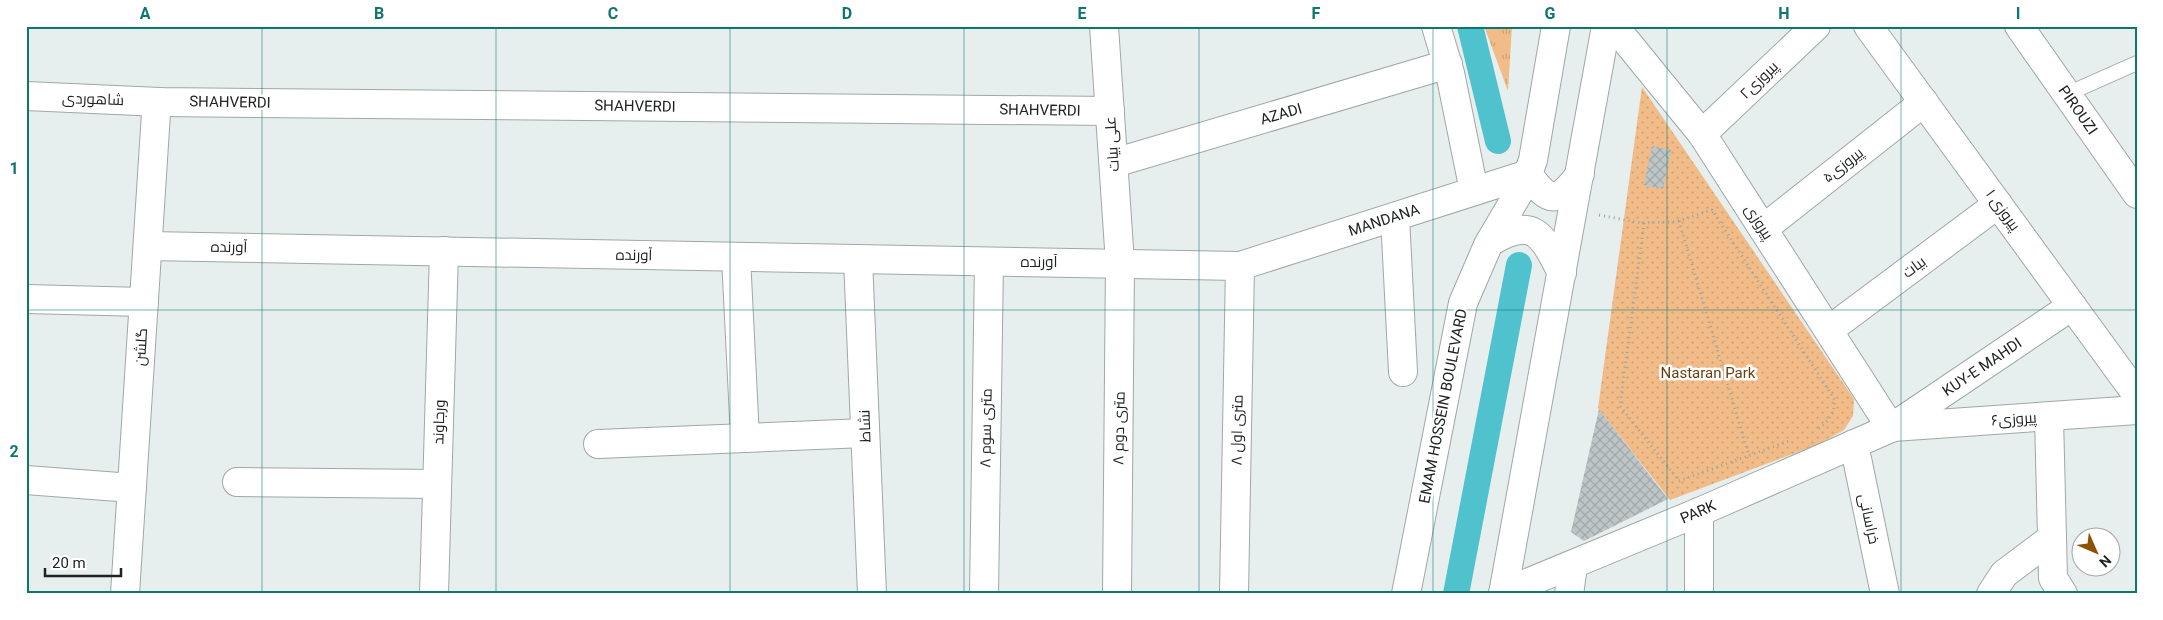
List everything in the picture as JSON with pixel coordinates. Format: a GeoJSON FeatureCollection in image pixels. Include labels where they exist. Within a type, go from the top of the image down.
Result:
{"type":"FeatureCollection","features":[{"type":"Feature","properties":{"kind":"street","name":"علی بیات"},"geometry":{"type":"LineString","coordinates":[[1104,26],[1120,263]]}},
{"type":"Feature","properties":{"kind":"street"},"geometry":{"type":"LineString","coordinates":[[1436,26],[1448,64],[1474,192]]}},
{"type":"Feature","properties":{"kind":"street","name":"EMAM HOSSEIN BOULEVARD"},"geometry":{"type":"LineString","coordinates":[[1406,594],[1463,303],[1490,242],[1528,174],[1533,160],[1556,26]]}},
{"type":"Feature","properties":{"kind":"street"},"geometry":{"type":"LineString","coordinates":[[1503,593],[1606,26]]}},
{"type":"Feature","properties":{"kind":"street","name":"پیروزی"},"geometry":{"type":"LineString","coordinates":[[1614,26],[1702,134],[1891,428]]}},
{"type":"Feature","properties":{"kind":"street","name":"پیروزی۲"},"geometry":{"type":"LineString","coordinates":[[1702,134],[1816,26]]}},
{"type":"Feature","properties":{"kind":"street","name":"پیروزی ۱"},"geometry":{"type":"LineString","coordinates":[[1868,26],[2137,395]]}},
{"type":"Feature","properties":{"kind":"street","name":"PIROUZI"},"geometry":{"type":"LineString","coordinates":[[2019,26],[2137,194]]}},
{"type":"Feature","properties":{"kind":"street","name":"AZADI"},"geometry":{"type":"LineString","coordinates":[[1114,163],[1448,64]]}},
{"type":"Feature","properties":{"kind":"street","name":"شاهوردی"},"geometry":{"type":"LineString","coordinates":[[26,96],[160,102]]}},
{"type":"Feature","properties":{"kind":"street","name":"SHAHVERDI"},"geometry":{"type":"LineString","coordinates":[[160,102],[1110,111]]}},
{"type":"Feature","properties":{"kind":"street","name":"گلشن"},"geometry":{"type":"LineString","coordinates":[[125,594],[156,113],[160,102]]}},
{"type":"Feature","properties":{"kind":"street","name":"پیروزی۵"},"geometry":{"type":"LineString","coordinates":[[1763,229],[1924,102]]}},
{"type":"Feature","properties":{"kind":"street"},"geometry":{"type":"LineString","coordinates":[[1528,174],[1543,193],[1552,197],[1560,195],[1570,188],[1580,174]]}},
{"type":"Feature","properties":{"kind":"street","name":"MANDANA"},"geometry":{"type":"LineString","coordinates":[[1120,263],[1240,266],[1528,174]]}},
{"type":"Feature","properties":{"kind":"street","name":"بیات"},"geometry":{"type":"LineString","coordinates":[[1829,330],[1998,204]]}},
{"type":"Feature","properties":{"kind":"street"},"geometry":{"type":"LineString","coordinates":[[1395,217],[1403,372]]}},
{"type":"Feature","properties":{"kind":"street"},"geometry":{"type":"LineString","coordinates":[[1490,242],[1516,229],[1537,234],[1544,240],[1562,273]]}},
{"type":"Feature","properties":{"kind":"street","name":"آورنده"},"geometry":{"type":"LineString","coordinates":[[148,246],[1120,263]]}},
{"type":"Feature","properties":{"kind":"street","name":"ورجاوند"},"geometry":{"type":"LineString","coordinates":[[434,594],[444,251]]}},
{"type":"Feature","properties":{"kind":"street"},"geometry":{"type":"LineString","coordinates":[[736,257],[746,438]]}},
{"type":"Feature","properties":{"kind":"street","name":"نشاط"},"geometry":{"type":"LineString","coordinates":[[858,259],[872,594]]}},
{"type":"Feature","properties":{"kind":"street","name":"۸ متری سوم"},"geometry":{"type":"LineString","coordinates":[[984,594],[989,262]]}},
{"type":"Feature","properties":{"kind":"street","name":"۸ متری دوم"},"geometry":{"type":"LineString","coordinates":[[1117,594],[1120,263]]}},
{"type":"Feature","properties":{"kind":"street","name":"۸ متری اول"},"geometry":{"type":"LineString","coordinates":[[1234,594],[1240,266]]}},
{"type":"Feature","properties":{"kind":"street"},"geometry":{"type":"LineString","coordinates":[[26,299],[144,302]]}},
{"type":"Feature","properties":{"kind":"street","name":"KUY-E MAHDI"},"geometry":{"type":"LineString","coordinates":[[1891,428],[2072,306]]}},
{"type":"Feature","properties":{"kind":"street","name":"پیروزی۶"},"geometry":{"type":"LineString","coordinates":[[1891,428],[2137,410]]}},
{"type":"Feature","properties":{"kind":"street"},"geometry":{"type":"LineString","coordinates":[[2049,417],[2053,578],[2063,594]]}},
{"type":"Feature","properties":{"kind":"street","name":"PARK"},"geometry":{"type":"LineString","coordinates":[[1503,593],[1573,566],[1891,428]]}},
{"type":"Feature","properties":{"kind":"street"},"geometry":{"type":"LineString","coordinates":[[598,444],[865,433]]}},
{"type":"Feature","properties":{"kind":"street","name":"خراسانی"},"geometry":{"type":"LineString","coordinates":[[1854,444],[1885,594]]}},
{"type":"Feature","properties":{"kind":"street"},"geometry":{"type":"LineString","coordinates":[[26,480],[132,488]]}},
{"type":"Feature","properties":{"kind":"street"},"geometry":{"type":"LineString","coordinates":[[237,482],[437,484]]}},
{"type":"Feature","properties":{"kind":"street"},"geometry":{"type":"LineString","coordinates":[[1699,512],[1699,594]]}},
{"type":"Feature","properties":{"kind":"street"},"geometry":{"type":"LineString","coordinates":[[1991,594],[2004,574],[2052,538]]}},
{"type":"Feature","properties":{"kind":"street"},"geometry":{"type":"LineString","coordinates":[[1569,594],[1573,566]]}},
{"type":"Feature","properties":{"kind":"lane"},"geometry":{"type":"LineString","coordinates":[[2066,94],[2137,63]]}},
{"type":"Feature","properties":{"kind":"path"},"geometry":{"type":"LineString","coordinates":[[1573,210],[1644,223],[1678,221],[1712,210],[1835,400],[1834,410],[1828,421],[1811,432]]}},
{"type":"Feature","properties":{"kind":"path"},"geometry":{"type":"LineString","coordinates":[[1678,221],[1758,486]]}},
{"type":"Feature","properties":{"kind":"path"},"geometry":{"type":"LineString","coordinates":[[1644,223],[1620,406],[1680,481],[1796,438]]}},
{"type":"Feature","properties":{"kind":"green space"},"geometry":{"type":"Polygon","coordinates":[[[1484,26],[1512,26],[1508,91],[1484,26]]]}},
{"type":"Feature","properties":{"kind":"green space","name":"Nastaran Park"},"geometry":{"type":"Polygon","coordinates":[[[1642,87],[1854,399],[1853,416],[1844,430],[1817,445],[1670,500],[1598,408],[1642,87]]]}},
{"type":"Feature","properties":{"kind":"building"},"geometry":{"type":"Polygon","coordinates":[[[1652,146],[1671,150],[1663,189],[1644,185],[1652,146]]]}},
{"type":"Feature","properties":{"kind":"building"},"geometry":{"type":"Polygon","coordinates":[[[1599,409],[1668,499],[1584,541],[1571,532],[1599,409]]]}},
{"type":"Feature","properties":{"kind":"waterway"},"geometry":{"type":"LineString","coordinates":[[1470,26],[1498,141]]}},
{"type":"Feature","properties":{"kind":"waterway"},"geometry":{"type":"LineString","coordinates":[[1456,594],[1519,265]]}}]}
